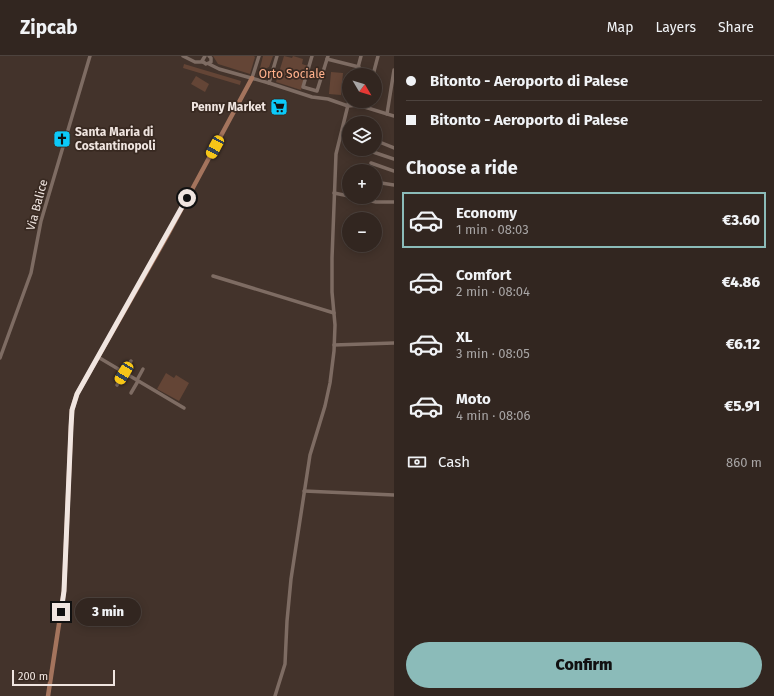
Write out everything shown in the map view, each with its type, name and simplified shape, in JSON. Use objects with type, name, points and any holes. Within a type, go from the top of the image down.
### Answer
[{"type":"main road","points":[[48,696],[64,591],[72,410],[77,394],[167,236],[252,78]]},
{"type":"street","name":"Via Balice","points":[[0,358],[31,273],[41,221],[90,56]]},
{"type":"street","points":[[183,56],[195,62],[203,58],[206,64],[209,58],[218,69],[312,97],[328,99],[342,104]]},
{"type":"street","points":[[252,78],[260,56]]},
{"type":"street","points":[[269,83],[277,56]]},
{"type":"street","points":[[312,56],[303,87],[317,91],[327,57],[358,67],[361,56]]},
{"type":"street","points":[[375,68],[378,56]]},
{"type":"street","points":[[387,114],[394,70]]},
{"type":"street","points":[[275,696],[285,664],[291,580],[310,455],[325,406],[330,383],[335,325],[332,292],[334,193],[337,146],[347,108]]},
{"type":"street","points":[[368,108],[394,116]]},
{"type":"street","points":[[382,144],[394,148]]},
{"type":"street","points":[[382,155],[394,159]]},
{"type":"street","points":[[371,163],[394,171]]},
{"type":"street","points":[[382,183],[394,185]]},
{"type":"street","points":[[334,193],[342,195]]},
{"type":"street","points":[[382,202],[394,202]]},
{"type":"street","points":[[213,276],[334,312]]},
{"type":"street","points":[[334,345],[394,343]]},
{"type":"street","points":[[98,357],[184,408]]},
{"type":"street","points":[[117,385],[131,361]]},
{"type":"street","points":[[131,393],[144,369]]},
{"type":"street","points":[[304,491],[394,495]]},
{"type":"green space","points":[[213,56],[255,57],[250,74],[218,64]]},
{"type":"green space","points":[[263,56],[273,56],[269,67],[259,72]]},
{"type":"green space","name":"Orto Sociale","points":[[284,56],[292,58],[293,56],[303,59],[302,64],[308,66],[301,90],[276,82]]},
{"type":"green space","points":[[184,64],[241,81],[240,85],[183,68]]},
{"type":"green space","points":[[331,72],[342,73],[341,95],[329,94]]},
{"type":"green space","points":[[196,76],[209,84],[205,92],[191,84]]},
{"type":"green space","points":[[166,373],[174,378],[176,375],[189,383],[179,401],[157,389]]},
{"type":"place","name":"Penny Market","points":[[279,107]]},
{"type":"place","name":"Santa Maria di Costantinopoli","points":[[62,139]]},
{"type":"route","points":[[61,612],[64,591],[71,427],[74,402],[77,394],[187,198]]}]
